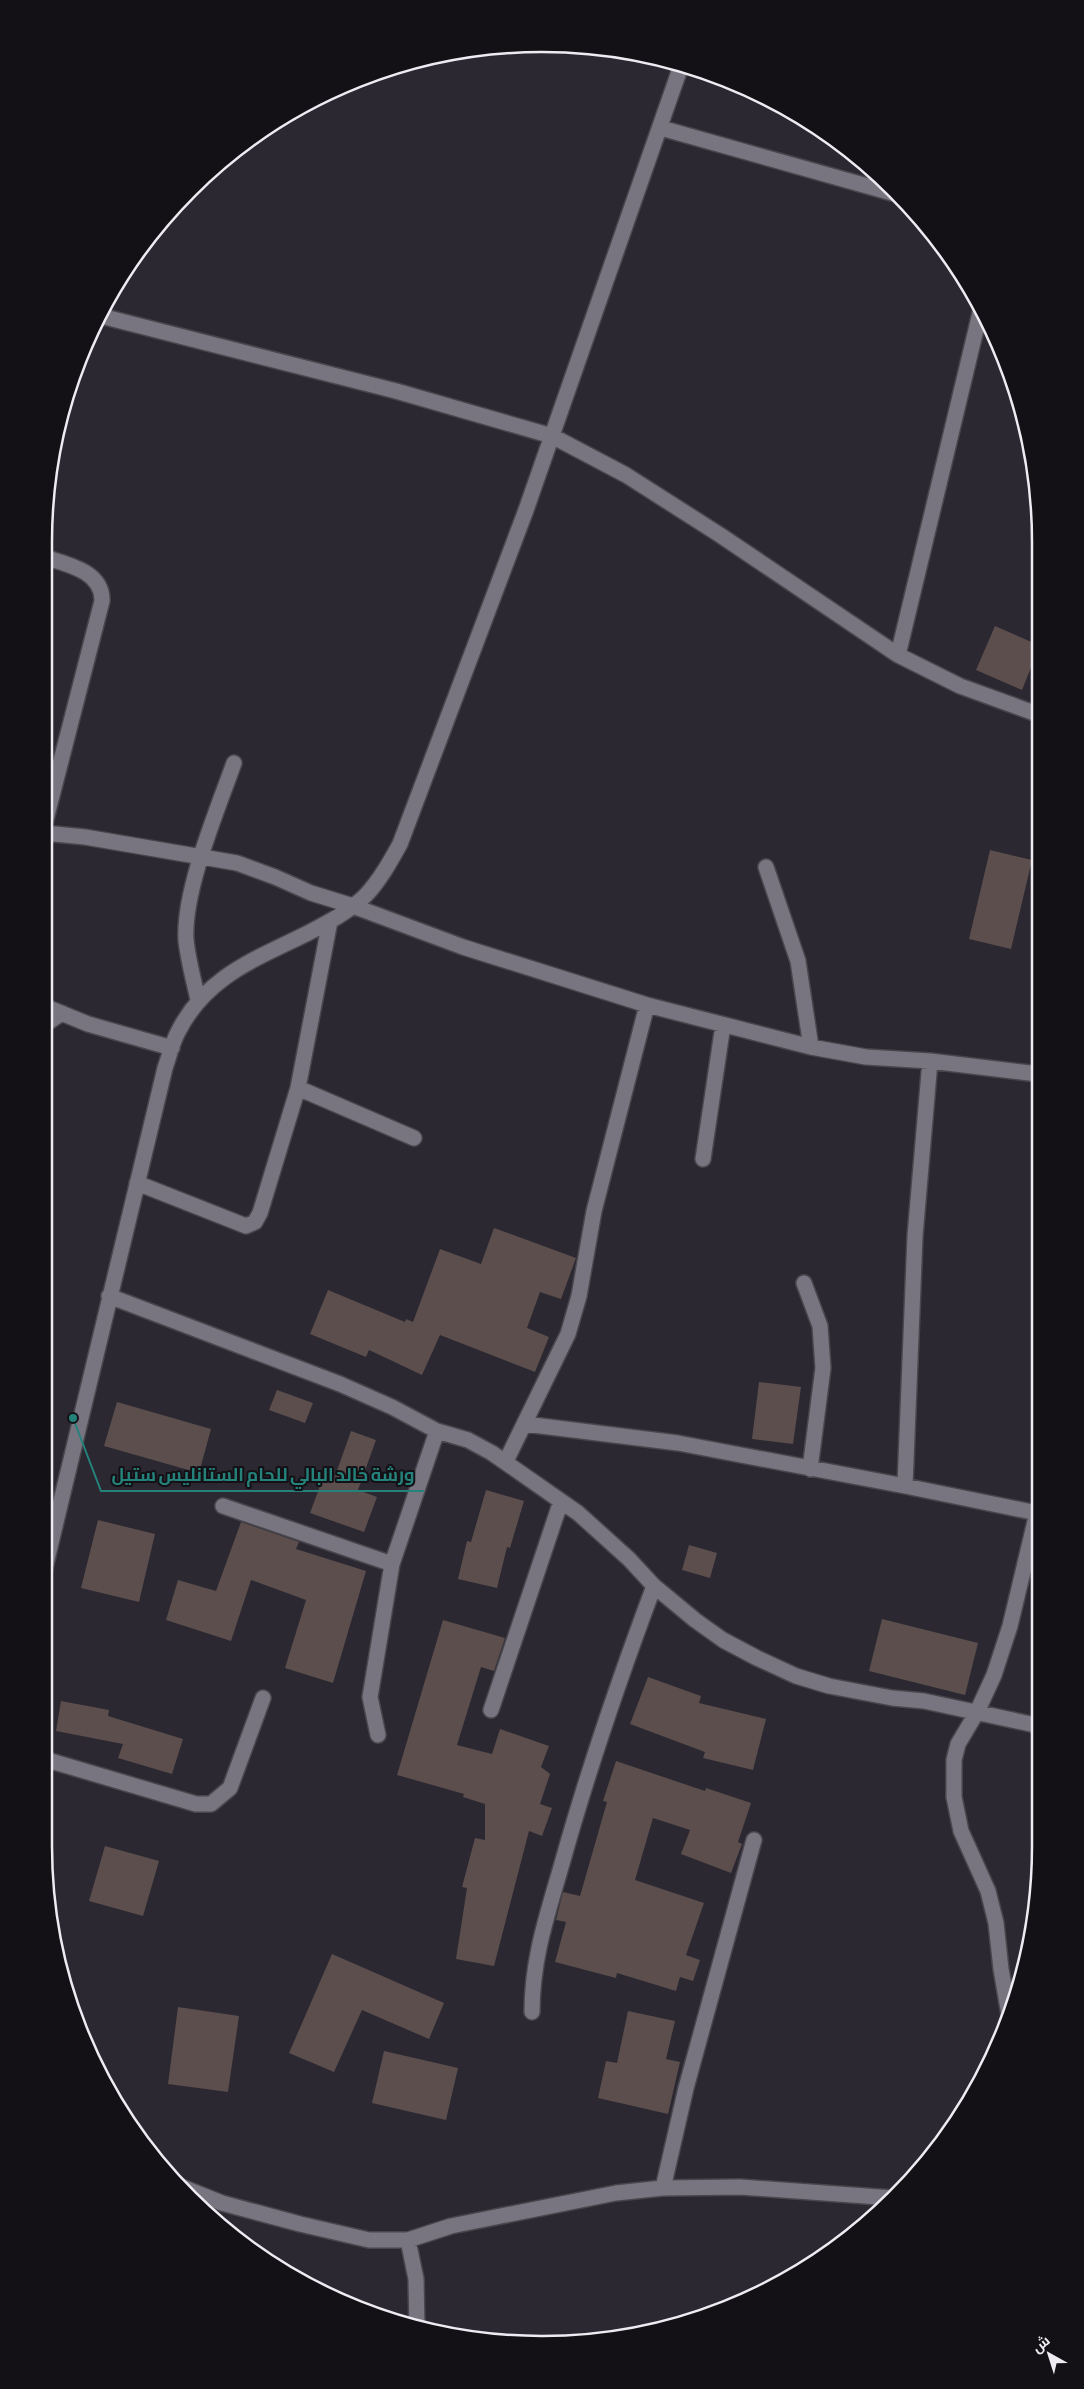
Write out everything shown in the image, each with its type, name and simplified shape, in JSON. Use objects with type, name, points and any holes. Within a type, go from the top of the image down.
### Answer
[{"type":"street","points":[[52,1538],[165,1068],[177,1033],[198,1000],[218,982],[248,961],[330,921],[353,906],[376,884],[400,844],[552,436],[680,72]]},
{"type":"street","points":[[661,128],[882,190]]},
{"type":"street","points":[[107,318],[396,391],[552,436],[626,475],[898,655],[960,686],[1032,713]]},
{"type":"street","points":[[898,655],[978,320]]},
{"type":"street","points":[[52,560],[80,569],[93,578],[102,590],[102,601],[52,796]]},
{"type":"street","points":[[198,1000],[186,941],[186,920],[201,858],[234,763]]},
{"type":"street","points":[[52,834],[237,863],[311,894],[353,906],[463,947],[647,1005],[811,1047],[866,1057],[930,1061],[1032,1073]]},
{"type":"street","points":[[766,868],[798,962],[811,1047]]},
{"type":"street","points":[[137,1183],[246,1226],[256,1222],[298,1088],[330,921]]},
{"type":"street","points":[[506,1461],[526,1424],[568,1334],[579,1296],[594,1211],[647,1005]]},
{"type":"street","points":[[52,1009],[88,1024],[172,1048]]},
{"type":"street","points":[[52,1020],[62,1013]]},
{"type":"street","points":[[703,1159],[723,1025]]},
{"type":"street","points":[[905,1486],[915,1236],[930,1061]]},
{"type":"street","points":[[298,1088],[414,1138]]},
{"type":"street","points":[[804,1283],[820,1326],[823,1368],[810,1469]]},
{"type":"street","points":[[109,1296],[340,1384],[392,1406],[438,1431],[468,1440],[506,1461],[561,1501],[629,1559],[654,1586],[723,1640],[796,1676],[830,1686],[977,1712],[1032,1724]]},
{"type":"street","points":[[526,1424],[678,1443],[1032,1512]]},
{"type":"street","points":[[378,1735],[370,1696],[392,1564],[438,1431]]},
{"type":"street","points":[[491,1710],[561,1501]]},
{"type":"street","points":[[223,1506],[392,1564]]},
{"type":"street","points":[[1007,2001],[994,1915],[988,1891],[961,1831],[954,1797],[954,1760],[958,1744],[977,1712],[994,1675],[1010,1626],[1032,1537]]},
{"type":"street","points":[[532,2012],[532,1980],[538,1950],[574,1820],[616,1687],[654,1586]]},
{"type":"street","points":[[52,1761],[196,1804],[211,1804],[230,1788],[263,1698]]},
{"type":"street","points":[[663,2188],[686,2088],[754,1840]]},
{"type":"street","points":[[195,2192],[222,2203],[369,2240],[408,2240],[451,2226],[616,2192],[663,2188],[740,2187],[883,2197]]},
{"type":"street","points":[[408,2240],[416,2279],[417,2320]]},
{"type":"building","points":[[995,626],[1032,642],[1032,665],[1022,690],[976,670]]},
{"type":"building","points":[[990,850],[1032,860],[1011,949],[969,939]]},
{"type":"building","points":[[494,1228],[576,1258],[561,1299],[540,1292],[527,1328],[549,1337],[535,1372],[440,1335],[422,1375],[369,1350],[366,1357],[310,1334],[328,1290],[405,1322],[406,1319],[413,1322],[440,1249],[481,1264]]},
{"type":"building","points":[[759,1382],[801,1387],[793,1444],[752,1439]]},
{"type":"building","points":[[277,1390],[313,1403],[305,1423],[269,1410]]},
{"type":"building","points":[[117,1402],[211,1429],[199,1473],[104,1446]]},
{"type":"building","points":[[351,1431],[376,1440],[358,1490],[377,1497],[364,1532],[310,1513],[323,1478],[333,1482]]},
{"type":"building","points":[[486,1490],[524,1501],[510,1548],[507,1547],[497,1588],[458,1579],[467,1541],[471,1542]]},
{"type":"building","points":[[98,1520],[155,1534],[139,1602],[81,1588]]},
{"type":"building","points":[[241,1522],[299,1542],[296,1549],[366,1571],[333,1683],[285,1668],[306,1600],[251,1580],[231,1641],[166,1620],[178,1580],[216,1591]]},
{"type":"building","points":[[689,1545],[717,1553],[710,1578],[682,1570]]},
{"type":"building","points":[[882,1619],[978,1643],[965,1695],[869,1671]]},
{"type":"building","points":[[443,1620],[505,1638],[494,1671],[481,1667],[457,1745],[492,1754],[500,1729],[549,1746],[541,1767],[550,1774],[540,1804],[552,1808],[542,1836],[529,1831],[494,1966],[456,1959],[467,1888],[462,1887],[475,1838],[485,1840],[485,1804],[463,1797],[464,1794],[397,1775]]},
{"type":"building","points":[[648,1677],[701,1696],[699,1703],[766,1719],[753,1770],[703,1758],[705,1752],[630,1724]]},
{"type":"building","points":[[61,1701],[109,1710],[108,1716],[183,1739],[172,1774],[118,1758],[123,1744],[56,1731]]},
{"type":"building","points":[[616,1761],[705,1791],[706,1788],[751,1803],[738,1842],[742,1844],[731,1873],[681,1854],[690,1830],[653,1818],[635,1880],[704,1903],[686,1955],[700,1960],[693,1981],[680,1977],[676,1991],[617,1973],[616,1978],[555,1962],[566,1922],[556,1920],[563,1892],[580,1896],[607,1802],[603,1801]]},
{"type":"building","points":[[105,1846],[159,1861],[143,1916],[89,1901]]},
{"type":"building","points":[[332,1954],[444,2003],[429,2039],[362,2010],[334,2072],[289,2053]]},
{"type":"building","points":[[178,2007],[239,2016],[228,2092],[168,2084]]},
{"type":"building","points":[[628,2011],[675,2021],[666,2059],[680,2062],[668,2114],[598,2098],[606,2061],[617,2063]]},
{"type":"building","points":[[384,2051],[458,2068],[446,2120],[372,2103]]},
{"type":"place","name":"ورشة خالد البالي للحام الستانليس ستيل","points":[[73,1418]]}]
